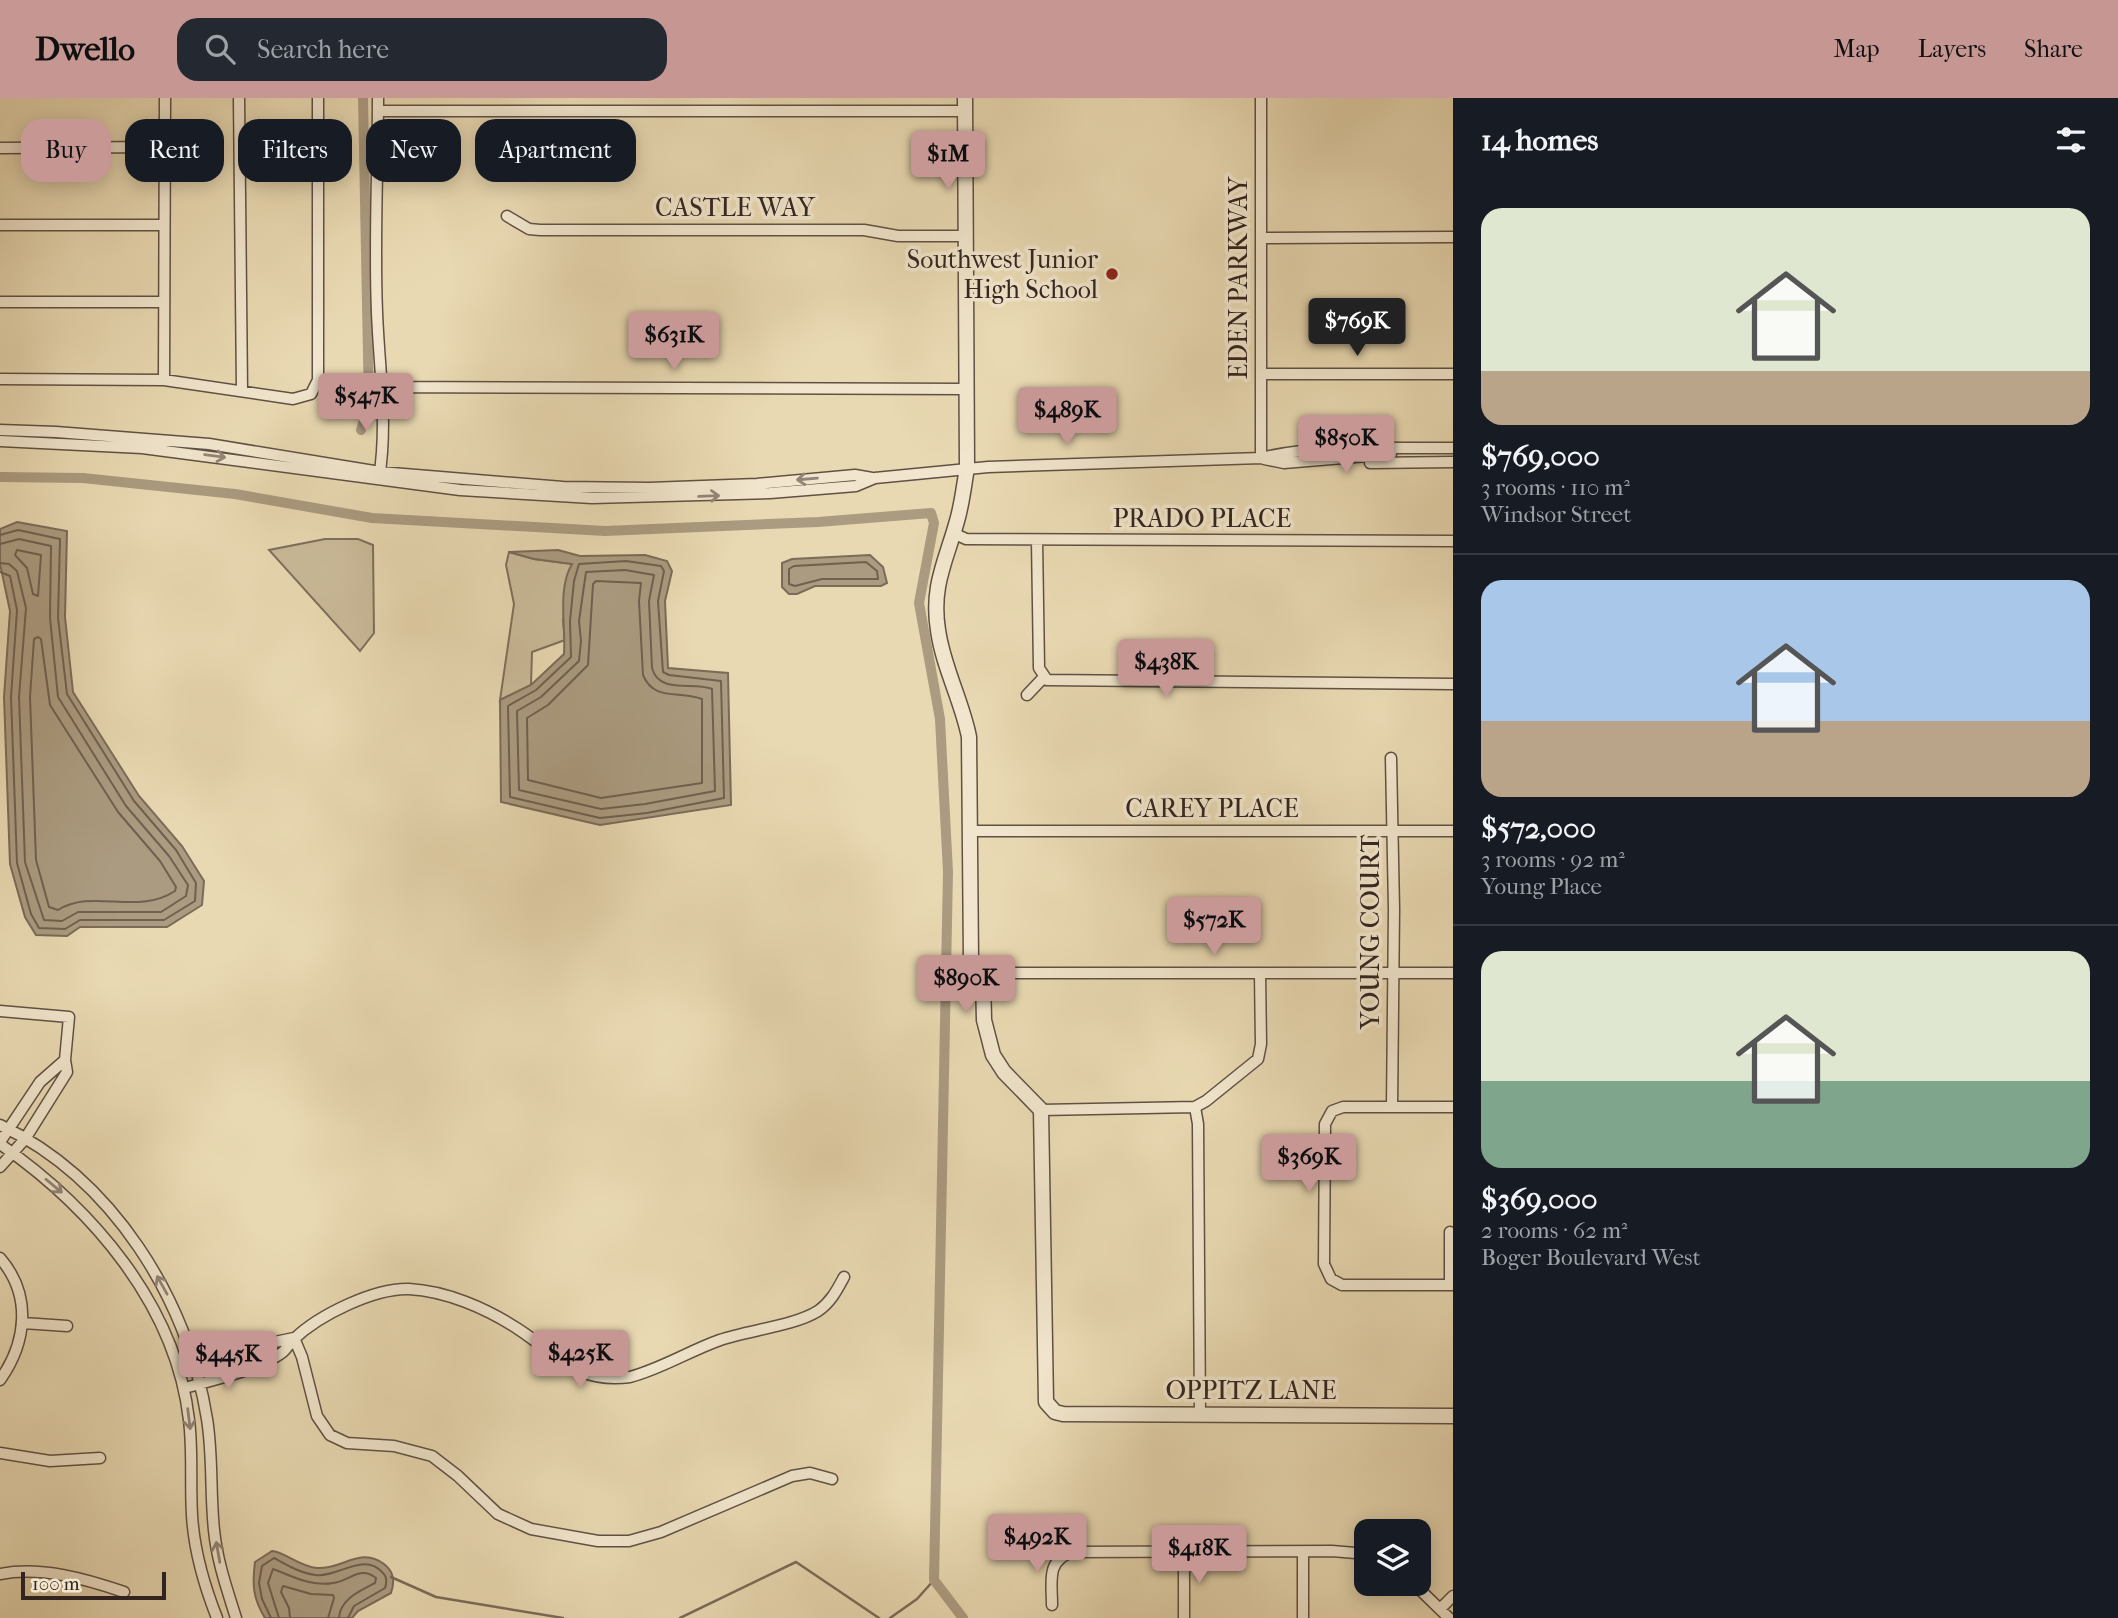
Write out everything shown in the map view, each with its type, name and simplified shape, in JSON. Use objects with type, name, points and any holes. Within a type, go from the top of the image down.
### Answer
[{"type":"street","points":[[165,98],[165,119]]},
{"type":"street","points":[[239,98],[242,391]]},
{"type":"street","points":[[0,379],[164,380],[301,398],[311,394],[318,380],[318,98]]},
{"type":"street","points":[[378,98],[376,309],[382,387],[383,462],[379,476]]},
{"type":"street","name":"EDEN PARKWAY","points":[[1261,98],[1261,458]]},
{"type":"street","points":[[378,111],[965,104],[967,468],[953,533],[939,572],[936,616],[941,648],[969,737],[971,960],[983,977],[984,1020],[988,1043],[997,1063],[1041,1110],[1195,1107],[1258,1059],[1261,1044],[1260,973]]},
{"type":"street","points":[[0,148],[125,147]]},
{"type":"street","points":[[164,182],[164,380]]},
{"type":"street","name":"CASTLE WAY","points":[[507,216],[529,229],[540,230],[864,230],[898,236],[966,236]]},
{"type":"street","points":[[0,225],[164,225]]},
{"type":"street","points":[[1261,238],[1453,237]]},
{"type":"street","points":[[0,302],[164,302]]},
{"type":"street","points":[[1261,374],[1453,374]]},
{"type":"street","points":[[382,387],[966,389]]},
{"type":"street","points":[[0,430],[209,444],[379,476]]},
{"type":"street","points":[[0,440],[142,448],[379,476],[562,487],[649,488],[757,484],[855,475],[875,478],[967,468],[1111,461],[1261,458],[1285,452],[1453,448]]},
{"type":"street","points":[[1322,461],[1431,448]]},
{"type":"street","points":[[1261,458],[1284,463],[1453,462]]},
{"type":"street","name":"PRADO PLACE","points":[[953,533],[965,539],[1453,541]]},
{"type":"street","points":[[1037,540],[1039,667],[1044,677],[1053,682],[1453,684]]},
{"type":"street","points":[[1027,695],[1044,677]]},
{"type":"street","name":"YOUNG COURT","points":[[1391,758],[1394,831],[1392,1107]]},
{"type":"street","name":"CAREY PLACE","points":[[970,831],[1453,831]]},
{"type":"street","points":[[983,977],[1006,973],[1453,973]]},
{"type":"street","points":[[0,1011],[69,1017],[65,1060],[68,1072],[25,1139],[0,1167]]},
{"type":"street","points":[[65,1060],[40,1082],[5,1127],[0,1143],[55,1186],[100,1231],[153,1308],[168,1338],[185,1388],[193,1468],[192,1514],[195,1546],[204,1583],[217,1618]]},
{"type":"street","points":[[32,1095],[47,1105]]},
{"type":"street","points":[[1195,1107],[1198,1124],[1200,1415]]},
{"type":"street","points":[[1450,1232],[1452,1285],[1342,1285],[1331,1279],[1324,1264],[1324,1138],[1326,1119],[1332,1111],[1343,1107],[1453,1107]]},
{"type":"street","name":"OPPITZ LANE","points":[[1041,1110],[1045,1396],[1051,1409],[1063,1415],[1453,1416]]},
{"type":"street","points":[[5,1127],[81,1181],[122,1225],[172,1304],[200,1383],[212,1464],[214,1530],[222,1576],[236,1618]]},
{"type":"street","points":[[0,1258],[18,1290],[23,1323],[18,1349],[0,1380]]},
{"type":"street","points":[[180,1371],[294,1338],[362,1297],[395,1290],[416,1290],[474,1306],[518,1329],[573,1369],[586,1375],[615,1379],[641,1374],[717,1341],[815,1312],[836,1294],[844,1277]]},
{"type":"street","points":[[23,1323],[67,1326]]},
{"type":"street","points":[[185,1388],[282,1354],[294,1338]]},
{"type":"street","points":[[294,1338],[302,1357],[317,1416],[330,1435],[347,1443],[401,1447],[432,1456],[458,1476],[498,1514],[531,1530],[598,1541],[629,1541],[661,1532],[792,1476],[810,1473],[832,1479]]},
{"type":"street","points":[[246,1351],[254,1366]]},
{"type":"street","points":[[0,1453],[50,1461],[100,1458]]},
{"type":"street","points":[[1052,1605],[1054,1564],[1060,1557],[1081,1552],[1354,1552]]},
{"type":"street","points":[[1184,1552],[1184,1618]]},
{"type":"street","points":[[1303,1552],[1303,1618]]},
{"type":"street","points":[[0,1574],[20,1572],[63,1575],[96,1582],[124,1592]]},
{"type":"street","points":[[1426,1596],[1450,1618]]},
{"type":"street","points":[[1440,1609],[1453,1596]]},
{"type":"shaded area","points":[[325,539],[358,539],[373,545],[374,633],[360,651],[269,550]]},
{"type":"shaded area","points":[[509,552],[534,559],[572,564],[563,621],[565,640],[532,652],[531,685],[500,700],[514,604],[506,565]]},
{"type":"water","points":[[17,522],[67,531],[65,617],[73,692],[139,796],[182,846],[204,881],[202,905],[167,927],[80,927],[67,936],[36,935],[25,917],[10,864],[4,697],[10,611],[0,564],[0,529]]},
{"type":"water","points":[[558,550],[580,556],[645,555],[667,561],[672,571],[665,601],[668,668],[728,673],[731,805],[600,825],[501,802],[500,700],[531,685],[564,654],[563,596],[567,574],[572,564],[534,559],[509,552]]},
{"type":"water","points":[[870,555],[883,567],[887,583],[881,586],[815,586],[797,594],[789,594],[782,587],[782,563],[792,559]]},
{"type":"water","points":[[272,1551],[317,1568],[335,1566],[359,1558],[375,1559],[384,1564],[392,1574],[391,1593],[358,1611],[352,1618],[265,1618],[256,1598],[254,1570],[255,1562]]},
{"type":"waterway","points":[[361,430],[369,406],[363,98]]},
{"type":"waterway","points":[[0,477],[83,478],[235,494],[372,518],[605,531],[818,522],[931,513],[934,523],[919,603],[940,719],[948,872],[934,1580],[963,1618]]},
{"type":"waterway","points":[[680,1618],[796,1562],[879,1618]]},
{"type":"waterway","points":[[391,1577],[436,1597],[563,1618]]},
{"type":"waterway","points":[[890,1618],[917,1599],[934,1580]]},
{"type":"place","name":"Southwest Junior High School","points":[[1112,274]]}]
